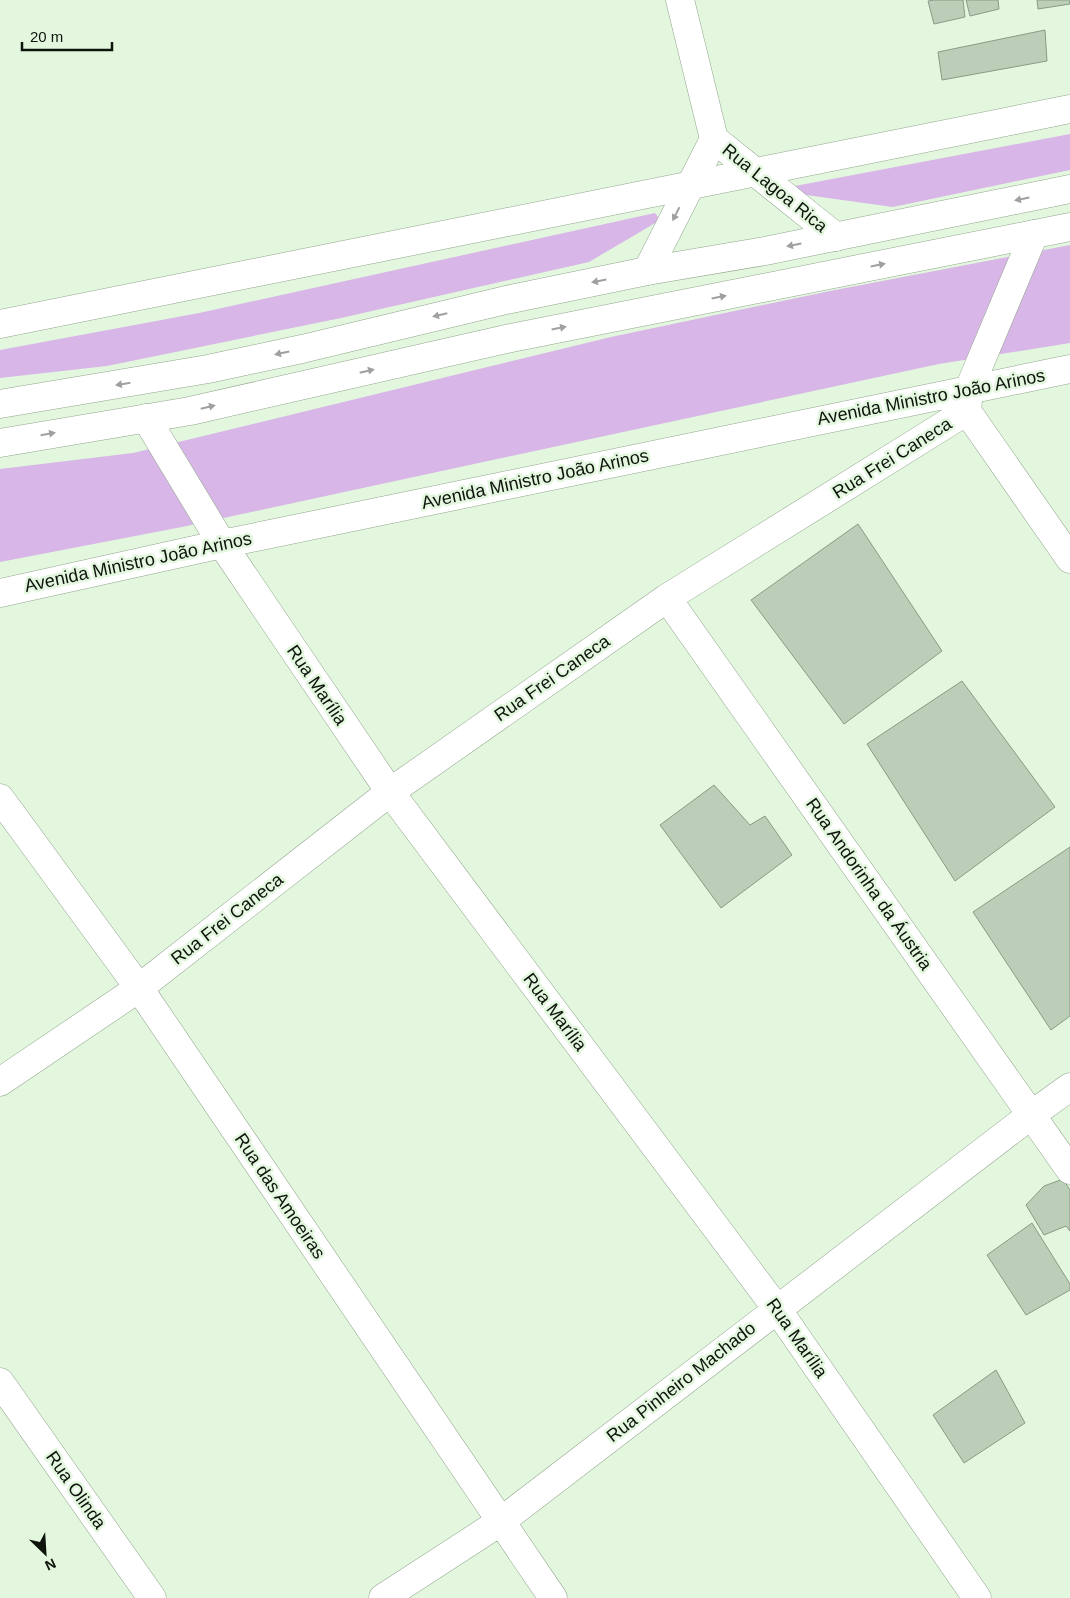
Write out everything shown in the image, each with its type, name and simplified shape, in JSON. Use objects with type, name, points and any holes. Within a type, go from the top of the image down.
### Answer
[{"type":"main road","name":"Rua Lagoa Rica","points":[[680,0],[714,139],[836,237]]},
{"type":"main road","points":[[0,324],[1070,109]]},
{"type":"main road","name":"Rua Lagoa Rica","points":[[647,271],[714,139]]},
{"type":"main road","points":[[0,404],[208,369],[302,349],[506,300],[647,271],[836,237],[1070,189]]},
{"type":"main road","points":[[0,443],[190,411],[511,338],[1070,227]]},
{"type":"main road","points":[[1034,234],[968,400],[1070,559]]},
{"type":"main road","name":"Avenida Ministro João Arinos","points":[[0,593],[222,544],[968,400],[1070,369]]},
{"type":"main road","name":"Rua Frei Caneca","points":[[0,1082],[139,988],[390,792],[667,598],[968,400]]},
{"type":"main road","name":"Rua Marília","points":[[146,418],[222,544],[390,792],[777,1309],[977,1598]]},
{"type":"main road","name":"Rua Andorinha da Áustria","points":[[667,598],[1070,1170]]},
{"type":"main road","name":"Rua das Amoeiras","points":[[0,798],[139,988],[553,1598]]},
{"type":"main road","name":"Rua Pinheiro Machado","points":[[383,1598],[500,1522],[1031,1115],[1070,1088]]},
{"type":"main road","name":"Rua Olinda","points":[[0,1382],[152,1598]]},
{"type":"shaded area","points":[[1070,134],[1070,170],[893,207],[799,194],[795,186]]},
{"type":"shaded area","points":[[655,213],[658,217],[657,222],[589,262],[341,318],[107,366],[0,378],[0,350],[199,313]]},
{"type":"shaded area","points":[[1070,245],[1070,343],[939,364],[182,527],[0,562],[0,469],[133,453],[611,337],[830,291]]},
{"type":"building","points":[[963,0],[965,17],[934,24],[928,1]]},
{"type":"building","points":[[966,0],[998,0],[999,9],[970,16]]},
{"type":"building","points":[[1037,0],[1069,0],[1070,4],[1038,9]]},
{"type":"building","points":[[1045,30],[1047,61],[942,80],[938,52]]},
{"type":"building","points":[[858,524],[942,651],[844,724],[751,600]]},
{"type":"building","points":[[962,681],[1055,807],[955,881],[867,744]]},
{"type":"building","points":[[714,785],[750,825],[765,816],[792,855],[721,908],[660,825]]},
{"type":"building","points":[[1070,847],[1070,1016],[1051,1030],[973,912]]},
{"type":"building","points":[[1063,1179],[1070,1190],[1070,1231],[1066,1226],[1044,1235],[1026,1205],[1044,1186]]},
{"type":"building","points":[[1032,1223],[1070,1284],[1070,1290],[1026,1315],[987,1255]]},
{"type":"building","points":[[996,1370],[1025,1423],[964,1463],[933,1415]]}]
